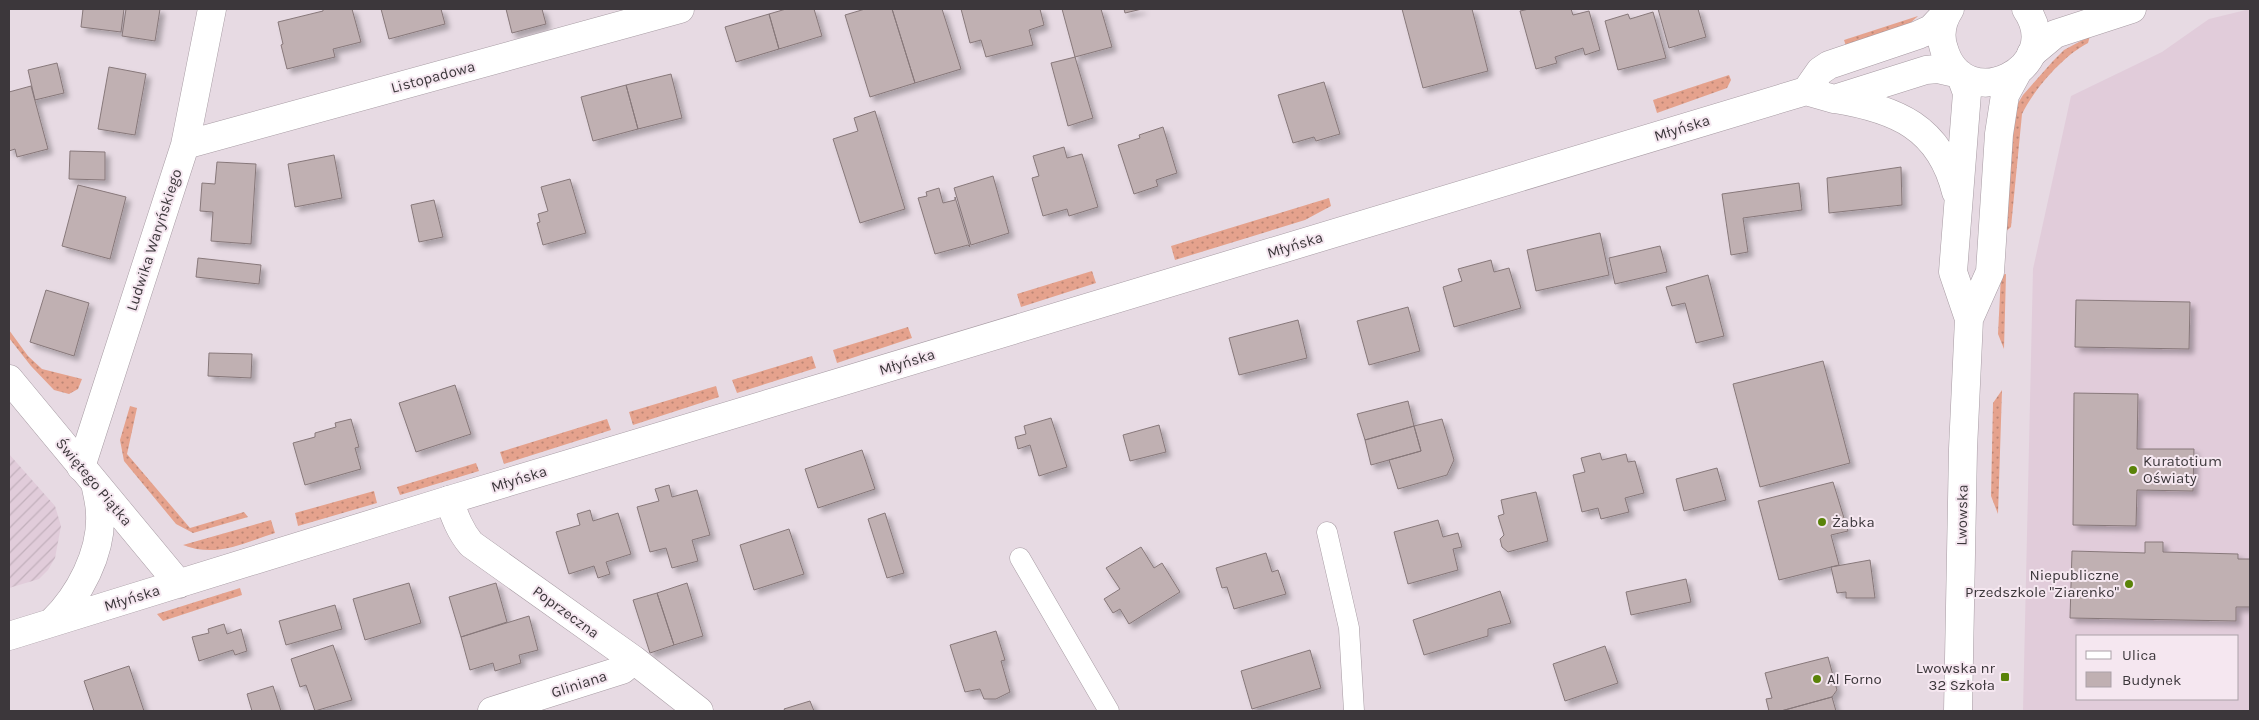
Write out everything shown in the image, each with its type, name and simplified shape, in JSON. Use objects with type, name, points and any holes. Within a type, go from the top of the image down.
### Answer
[{"type":"street","name":"Ludwika Waryńskiego","points":[[88,475],[185,144],[212,9]]},
{"type":"street","name":"Listopadowa","points":[[185,144],[680,9]]},
{"type":"street","points":[[2024,64],[2035,34],[2033,24],[2026,9]]},
{"type":"street","points":[[1834,98],[1926,70],[1938,69],[1960,74],[1970,80],[1994,83],[2024,64],[2055,34],[2132,9]]},
{"type":"street","points":[[1949,10],[1941,33],[1942,45],[1946,56],[1960,74]]},
{"type":"street","points":[[1949,10],[1930,29],[1918,35],[1829,65],[1820,71],[1806,91],[1892,113],[1908,121],[1922,132],[1945,160],[1954,186],[1958,212]]},
{"type":"street","name":"Lwowska","points":[[1958,711],[1963,449],[1969,320],[1990,272],[1999,134],[2004,95],[2024,64]]},
{"type":"street","name":"Lwowska","points":[[1960,74],[1967,93],[1953,272],[1969,320]]},
{"type":"street","name":"Młyńska","points":[[9,636],[449,500],[1806,91]]},
{"type":"street","name":"Świętego Piątka","points":[[9,379],[179,584]]},
{"type":"street","points":[[52,623],[80,589],[92,560],[101,516],[88,475]]},
{"type":"street","name":"Poprzeczna","points":[[449,500],[456,521],[471,544],[634,660],[699,711]]},
{"type":"street","name":"Gliniana","points":[[492,711],[622,670],[634,660]]},
{"type":"lane","points":[[1327,532],[1349,628],[1354,711]]},
{"type":"lane","points":[[1020,558],[1109,711]]},
{"type":"shaded area","points":[[2250,9],[2250,711],[2023,711],[2033,269],[2071,96],[2162,52],[2209,19]]},
{"type":"shaded area","points":[[1918,16],[1908,25],[1846,46],[1844,40]]},
{"type":"shaded area","points":[[2090,36],[2088,43],[2069,56],[2050,74],[2027,104],[2022,114],[2011,227],[2004,233],[2012,124],[2015,108],[2023,95],[2064,50]]},
{"type":"shaded area","points":[[1729,75],[1731,80],[1727,88],[1657,113],[1653,100]]},
{"type":"shaded area","points":[[1329,198],[1331,206],[1305,220],[1175,260],[1171,246]]},
{"type":"shaded area","points":[[1092,271],[1096,283],[1021,307],[1017,294]]},
{"type":"shaded area","points":[[2006,274],[2004,349],[1998,334],[2001,275]]},
{"type":"shaded area","points":[[908,327],[912,338],[837,363],[833,350]]},
{"type":"shaded area","points":[[9,330],[28,356],[42,369],[82,379],[78,389],[69,394],[54,390],[31,366],[9,338]]},
{"type":"shaded area","points":[[812,356],[816,368],[737,393],[732,380]]},
{"type":"shaded area","points":[[716,386],[719,397],[633,425],[629,412]]},
{"type":"shaded area","points":[[2002,390],[1998,514],[1991,496],[1993,403]]},
{"type":"shaded area","points":[[130,406],[137,408],[127,454],[190,528],[244,512],[248,517],[193,533],[176,524],[124,461],[120,440]]},
{"type":"shaded area","points":[[607,419],[611,430],[504,464],[500,452]]},
{"type":"shaded area","points":[[9,454],[55,506],[61,526],[55,558],[48,570],[39,579],[9,588]]},
{"type":"shaded area","points":[[476,463],[479,471],[400,495],[397,487]]},
{"type":"shaded area","points":[[374,491],[377,503],[298,526],[295,513]]},
{"type":"shaded area","points":[[271,520],[275,533],[241,545],[218,550],[207,550],[183,545]]},
{"type":"shaded area","points":[[240,588],[242,595],[163,621],[157,614]]},
{"type":"building","points":[[83,9],[124,9],[121,32],[81,27]]},
{"type":"building","points":[[126,9],[160,9],[155,41],[122,36]]},
{"type":"building","points":[[323,9],[352,9],[361,42],[333,49],[335,57],[287,69],[278,22],[323,11]]},
{"type":"building","points":[[381,9],[441,9],[445,24],[389,39]]},
{"type":"building","points":[[506,9],[542,9],[546,24],[512,33]]},
{"type":"building","points":[[786,9],[814,9],[822,36],[779,49],[769,14]]},
{"type":"building","points":[[865,9],[892,9],[915,83],[870,97],[845,15]]},
{"type":"building","points":[[892,9],[942,9],[961,69],[915,83]]},
{"type":"building","points":[[961,9],[1040,9],[1044,25],[1029,30],[1033,45],[986,57],[981,40],[970,43]]},
{"type":"building","points":[[1062,9],[1101,9],[1112,47],[1075,57]]},
{"type":"building","points":[[1124,9],[1142,9],[1125,13]]},
{"type":"building","points":[[1402,9],[1472,9],[1488,71],[1423,88]]},
{"type":"building","points":[[1529,9],[1571,9],[1573,15],[1589,11],[1600,50],[1585,55],[1583,48],[1555,57],[1557,63],[1536,69],[1520,11]]},
{"type":"building","points":[[1658,9],[1698,9],[1706,37],[1669,48]]},
{"type":"building","points":[[1653,12],[1666,58],[1618,70],[1605,21],[1628,14],[1630,19]]},
{"type":"building","points":[[769,14],[779,49],[736,62],[725,27]]},
{"type":"building","points":[[1075,57],[1093,118],[1068,126],[1051,63]]},
{"type":"building","points":[[57,63],[64,93],[35,100],[28,70]]},
{"type":"building","points":[[109,67],[146,74],[135,135],[98,129]]},
{"type":"building","points":[[671,74],[682,118],[638,129],[626,85]]},
{"type":"building","points":[[1324,82],[1340,134],[1316,141],[1314,137],[1293,143],[1278,95]]},
{"type":"building","points":[[626,85],[638,129],[593,141],[581,97]]},
{"type":"building","points":[[31,86],[48,149],[17,157],[15,149],[9,151],[9,92]]},
{"type":"building","points":[[875,111],[905,209],[860,223],[833,139],[858,131],[854,118]]},
{"type":"building","points":[[1163,127],[1177,173],[1156,180],[1158,186],[1134,194],[1118,145],[1140,138],[1139,135]]},
{"type":"building","points":[[1064,147],[1067,158],[1082,154],[1098,207],[1069,216],[1067,209],[1043,216],[1032,178],[1039,176],[1033,156]]},
{"type":"building","points":[[70,151],[105,152],[105,180],[69,179]]},
{"type":"building","points":[[334,155],[342,198],[295,207],[288,164]]},
{"type":"building","points":[[217,162],[256,164],[251,244],[211,241],[213,212],[200,211],[202,183],[215,184]]},
{"type":"building","points":[[1901,167],[1902,205],[1829,213],[1827,178]]},
{"type":"building","points":[[993,176],[1009,233],[971,245],[954,188]]},
{"type":"building","points":[[570,179],[586,233],[543,245],[537,223],[540,222],[538,214],[548,211],[541,187]]},
{"type":"building","points":[[1799,183],[1802,210],[1743,218],[1748,252],[1731,255],[1722,194]]},
{"type":"building","points":[[78,185],[126,197],[110,259],[62,246]]},
{"type":"building","points":[[939,188],[943,203],[955,200],[955,197],[970,247],[968,245],[935,254],[918,198],[927,196],[926,192]]},
{"type":"building","points":[[434,200],[443,237],[419,242],[411,205]]},
{"type":"building","points":[[1600,233],[1609,275],[1536,291],[1527,250]]},
{"type":"building","points":[[1660,246],[1667,272],[1615,284],[1609,258]]},
{"type":"building","points":[[198,258],[261,265],[259,284],[196,277]]},
{"type":"building","points":[[1491,260],[1494,272],[1509,268],[1521,308],[1454,327],[1443,287],[1462,281],[1458,269]]},
{"type":"building","points":[[1708,275],[1724,336],[1696,343],[1685,303],[1672,306],[1666,287]]},
{"type":"building","points":[[46,290],[89,303],[74,356],[30,342]]},
{"type":"building","points":[[2076,300],[2190,302],[2189,349],[2075,347]]},
{"type":"building","points":[[1408,307],[1420,351],[1369,365],[1357,321]]},
{"type":"building","points":[[1298,320],[1307,358],[1239,375],[1229,338]]},
{"type":"building","points":[[209,353],[252,354],[251,378],[208,376]]},
{"type":"building","points":[[1823,361],[1850,463],[1760,487],[1733,384]]},
{"type":"building","points":[[455,385],[471,434],[416,452],[399,403]]},
{"type":"building","name":"Kuratotium Oświaty","points":[[2074,393],[2138,394],[2137,449],[2194,449],[2193,491],[2137,490],[2136,526],[2073,525]]},
{"type":"building","points":[[1408,401],[1414,426],[1365,440],[1357,414]]},
{"type":"building","points":[[1051,418],[1067,467],[1039,476],[1030,445],[1018,449],[1015,437],[1026,434],[1024,426]]},
{"type":"building","points":[[351,419],[359,447],[355,448],[361,469],[305,485],[293,443],[315,437],[315,433],[336,427],[335,423]]},
{"type":"building","points":[[1442,419],[1454,460],[1447,475],[1398,489],[1389,460],[1421,451],[1414,426]]},
{"type":"building","points":[[1159,425],[1166,452],[1130,461],[1123,435]]},
{"type":"building","points":[[1414,426],[1421,451],[1371,465],[1365,440]]},
{"type":"building","points":[[862,450],[875,489],[818,508],[805,469]]},
{"type":"building","points":[[1600,453],[1602,460],[1626,454],[1628,462],[1635,461],[1644,493],[1625,498],[1629,512],[1601,519],[1598,508],[1582,512],[1573,475],[1585,472],[1581,458]]},
{"type":"building","points":[[1717,468],[1726,500],[1684,511],[1676,479]]},
{"type":"building","points":[[1833,482],[1848,531],[1831,535],[1839,565],[1779,580],[1758,501]]},
{"type":"building","points":[[669,485],[672,497],[697,490],[710,535],[692,540],[698,561],[672,568],[666,548],[650,552],[637,507],[659,501],[655,489]]},
{"type":"building","points":[[1536,492],[1548,541],[1508,552],[1502,547],[1500,539],[1504,535],[1498,516],[1504,514],[1501,500]]},
{"type":"building","points":[[590,510],[593,521],[618,513],[631,554],[606,562],[610,574],[598,578],[594,566],[569,574],[556,532],[580,525],[577,514]]},
{"type":"building","points":[[885,513],[904,573],[887,578],[868,519]]},
{"type":"building","points":[[1438,520],[1443,537],[1458,533],[1462,547],[1453,549],[1458,570],[1408,584],[1394,532]]},
{"type":"building","points":[[789,529],[804,574],[754,590],[740,545]]},
{"type":"building","points":[[2145,542],[2163,542],[2163,552],[2238,554],[2238,559],[2250,559],[2250,607],[2236,607],[2236,621],[2070,618],[2072,551],[2145,553]]},
{"type":"building","points":[[1141,547],[1154,568],[1162,563],[1180,592],[1129,624],[1120,609],[1113,613],[1104,599],[1120,589],[1106,568]]},
{"type":"building","points":[[1266,553],[1272,572],[1278,570],[1286,594],[1234,609],[1227,587],[1222,588],[1216,568]]},
{"type":"building","points":[[1870,560],[1875,598],[1846,598],[1846,592],[1837,593],[1831,567]]},
{"type":"building","points":[[1686,579],[1691,602],[1631,615],[1626,592]]},
{"type":"building","points":[[409,583],[421,623],[365,640],[353,599]]},
{"type":"building","points":[[496,583],[507,622],[461,637],[449,597]]},
{"type":"building","points":[[687,583],[703,636],[674,645],[657,593]]},
{"type":"building","points":[[1500,591],[1511,623],[1488,629],[1488,636],[1424,655],[1413,620]]},
{"type":"building","points":[[657,593],[674,645],[650,653],[633,600]]},
{"type":"building","points":[[335,605],[342,629],[286,645],[279,621]]},
{"type":"building","points":[[529,616],[538,650],[519,655],[521,663],[495,671],[493,663],[470,670],[461,637]]},
{"type":"building","points":[[224,624],[227,634],[241,629],[247,651],[235,655],[233,650],[199,661],[192,637],[209,633],[208,629]]},
{"type":"building","points":[[996,631],[1005,660],[1001,661],[1010,692],[996,699],[984,699],[980,689],[965,692],[950,645]]},
{"type":"building","points":[[333,645],[352,700],[315,711],[306,685],[300,687],[291,659]]},
{"type":"building","points":[[1605,646],[1618,683],[1565,701],[1553,664]]},
{"type":"building","points":[[1310,650],[1321,688],[1252,709],[1241,671]]},
{"type":"building","points":[[1828,657],[1837,690],[1832,697],[1781,711],[1769,711],[1766,699],[1772,698],[1765,673]]},
{"type":"building","points":[[129,666],[144,711],[94,711],[84,681]]},
{"type":"building","points":[[273,686],[281,711],[252,711],[247,694]]},
{"type":"building","points":[[1832,697],[1836,711],[1781,711]]},
{"type":"building","points":[[810,701],[814,711],[785,711],[784,709]]},
{"type":"place","name":"Kuratotium Oświaty","points":[[2133,470]]},
{"type":"place","name":"Żabka","points":[[1822,522]]},
{"type":"place","name":"Niepubliczne Przedszkole \"Ziarenko\"","points":[[2129,584]]},
{"type":"place","name":"Lwowska nr 32 Szkoła","points":[[2005,677]]},
{"type":"place","name":"Al Forno","points":[[1817,679]]}]
